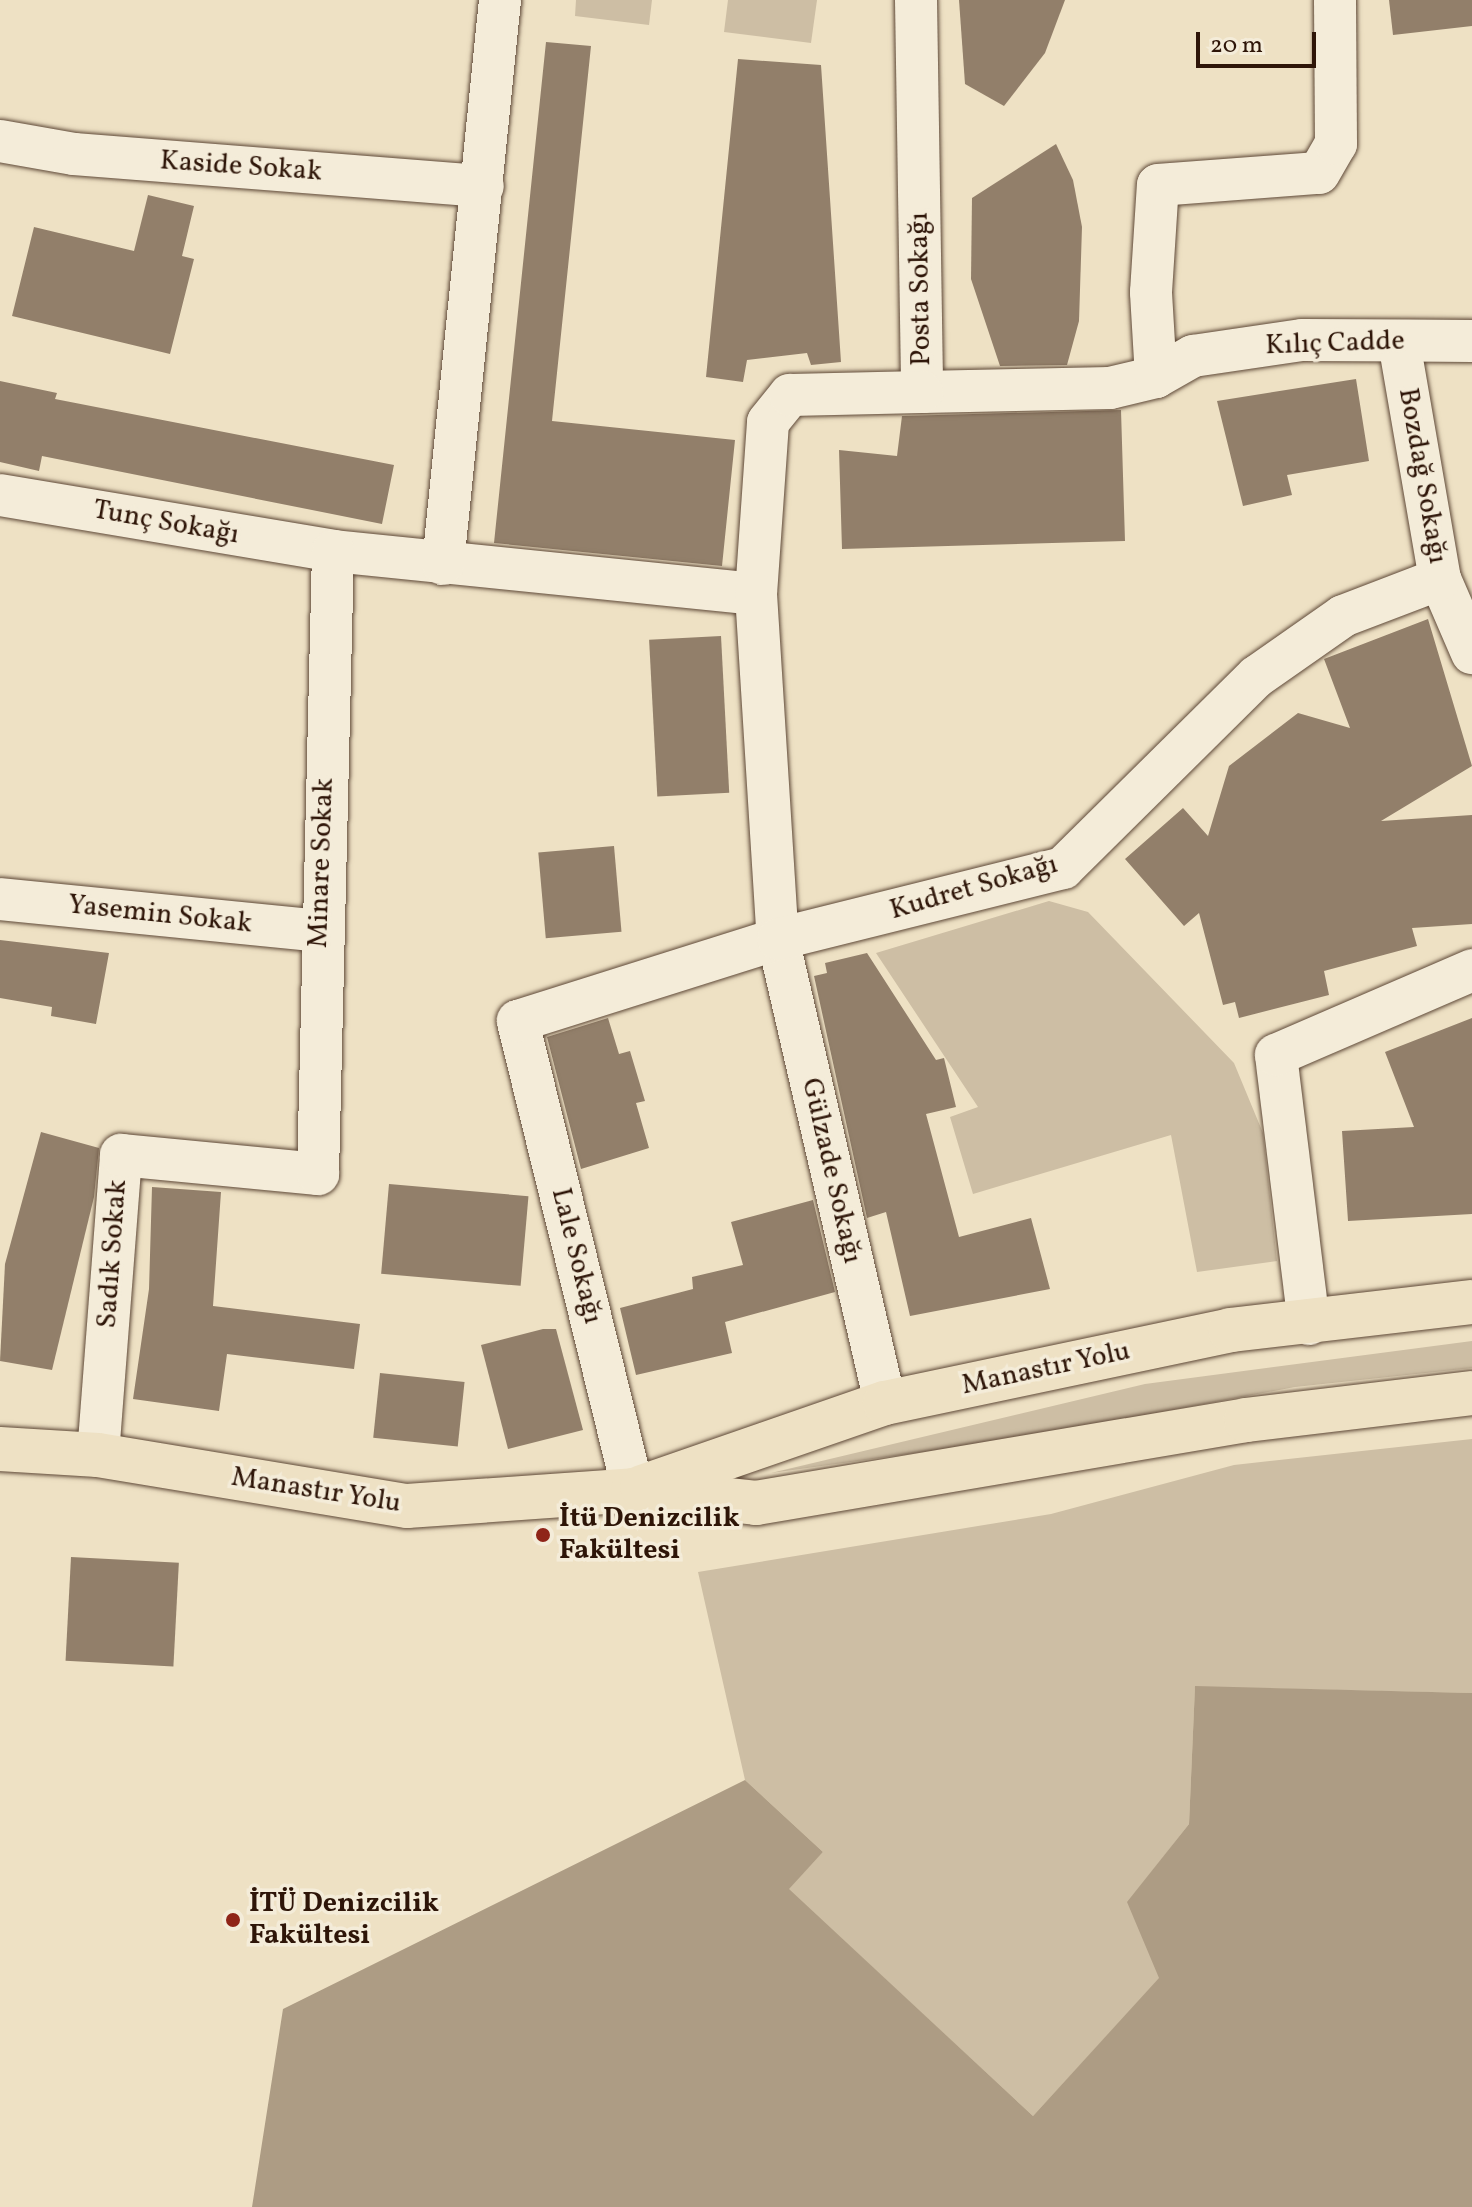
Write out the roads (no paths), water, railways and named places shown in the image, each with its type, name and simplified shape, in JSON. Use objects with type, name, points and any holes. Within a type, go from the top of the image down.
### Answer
[{"type":"main road","name":"Manastır Yolu","points":[[633,1490],[885,1403],[1230,1330],[1309,1324],[1472,1302]]},
{"type":"main road","name":"Manastır Yolu","points":[[0,1449],[98,1455],[407,1506],[633,1490],[765,1502],[1246,1420],[1472,1393]]},
{"type":"street","points":[[443,564],[500,0]]},
{"type":"street","name":"Posta Sokağı","points":[[916,0],[922,392],[1110,388],[1156,377]]},
{"type":"street","points":[[1156,377],[1151,292],[1158,185],[1319,173],[1336,144],[1335,0]]},
{"type":"street","name":"Kaside Sokak","points":[[0,141],[74,154],[483,186]]},
{"type":"street","name":"Kılıç Cadde","points":[[1156,377],[1193,356],[1302,340],[1472,341]]},
{"type":"street","name":"Bozdağ Sokağı","points":[[1399,342],[1440,579],[1472,653]]},
{"type":"street","name":"Gülzade Sokağı","points":[[885,1403],[778,939],[756,594],[768,422],[790,395],[922,392]]},
{"type":"street","name":"Tunç Sokağı","points":[[0,495],[333,551],[756,594]]},
{"type":"street","name":"Minare Sokak","points":[[318,1174],[319,931],[333,551]]},
{"type":"street","name":"Kudret Sokağı","points":[[518,1021],[778,939],[1063,868],[1256,677],[1343,616],[1440,579]]},
{"type":"street","name":"Yasemin Sokak","points":[[0,899],[319,931]]},
{"type":"street","points":[[1309,1324],[1276,1055],[1472,970]]},
{"type":"street","name":"Lale Sokağı","points":[[518,1021],[633,1490]]},
{"type":"street","name":"Sadık Sokak","points":[[98,1455],[121,1155],[318,1174]]},
{"type":"place","name":"İtü Denizcilik Fakültesi","points":[[543,1535]]},
{"type":"place","name":"İTÜ Denizcilik Fakültesi","points":[[233,1920]]}]
